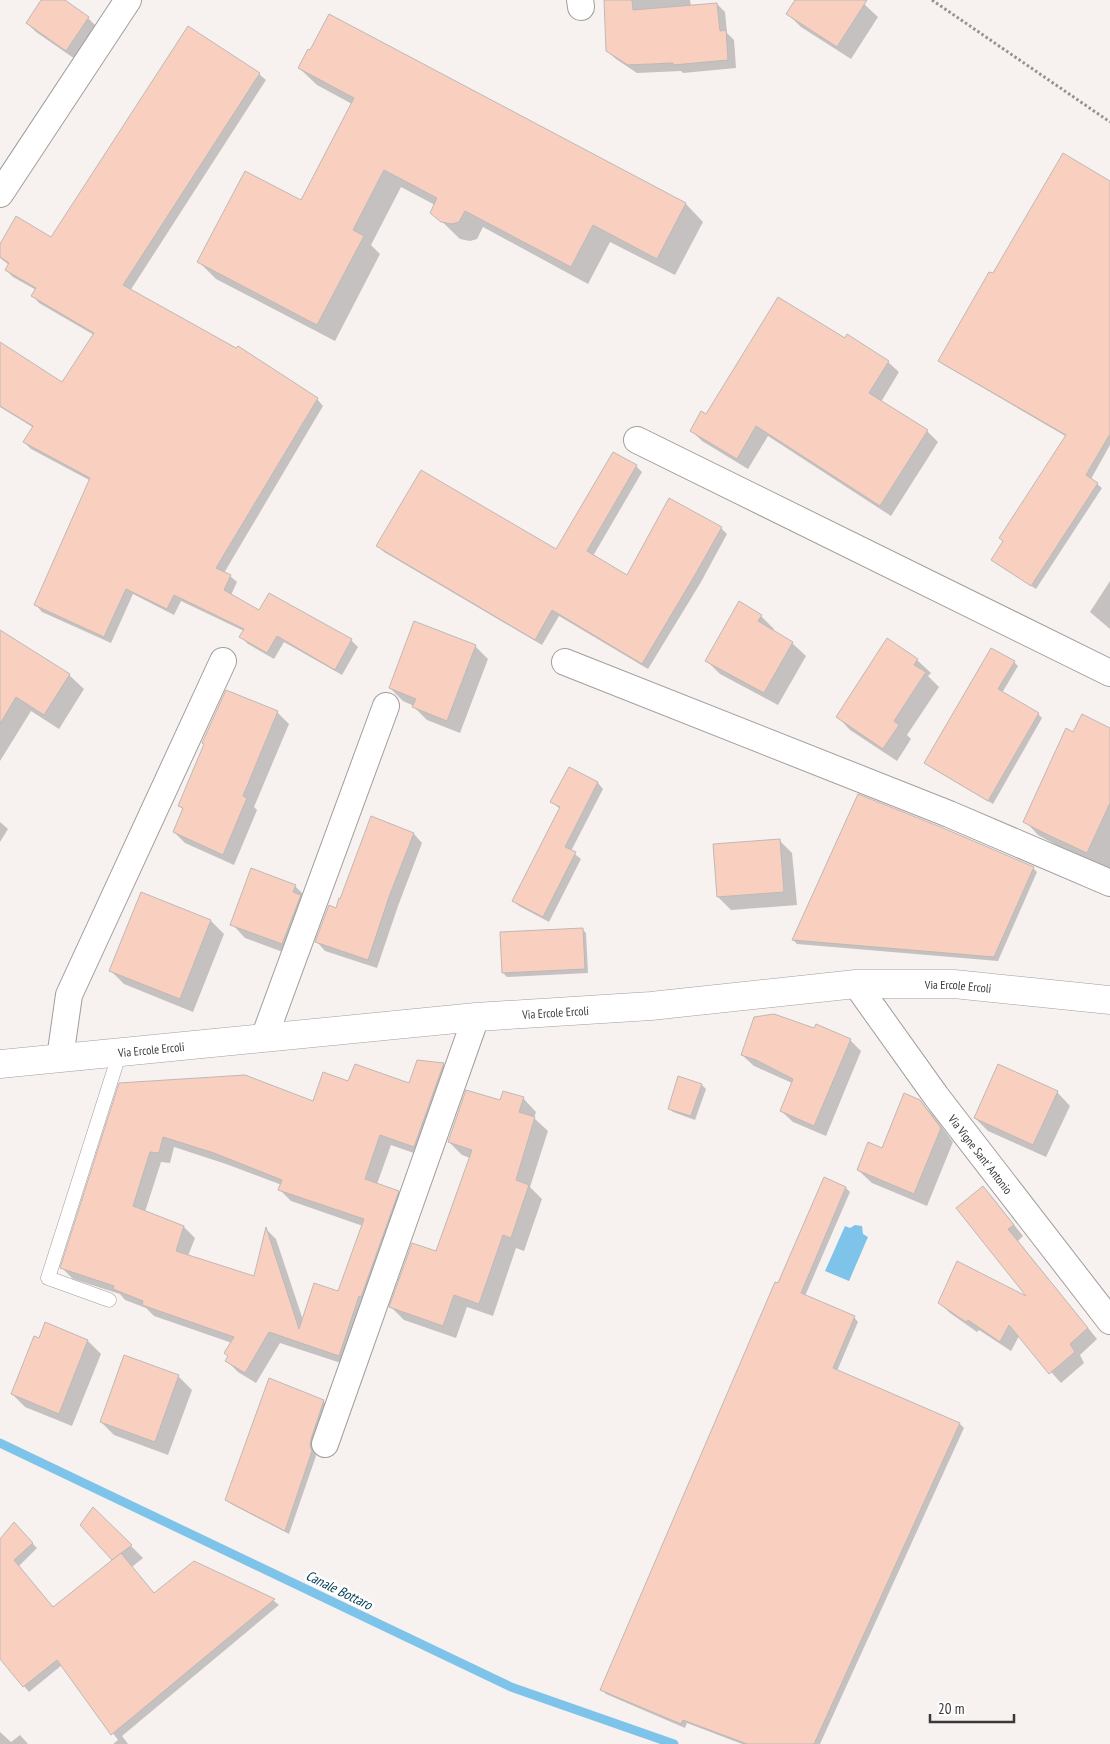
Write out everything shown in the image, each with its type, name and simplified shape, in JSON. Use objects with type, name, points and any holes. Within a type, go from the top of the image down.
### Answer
[{"type":"street","points":[[0,194],[128,0]]},
{"type":"street","points":[[637,440],[1110,673]]},
{"type":"street","points":[[60,1058],[69,995],[223,662]]},
{"type":"street","points":[[565,662],[949,814],[1110,883]]},
{"type":"street","points":[[264,1038],[386,706]]},
{"type":"street","name":"Via Ercole Ercoli","points":[[0,1064],[476,1017],[651,1006],[856,984],[954,984],[1110,1000]]},
{"type":"street","name":"Via Vigne Sant' Antonio","points":[[856,984],[936,1096],[1110,1321]]},
{"type":"street","points":[[325,1444],[476,1017]]},
{"type":"lane","points":[[109,1300],[48,1278],[120,1052]]},
{"type":"path","points":[[932,0],[1110,122]]},
{"type":"water","points":[[855,1225],[862,1226],[863,1234],[868,1237],[849,1281],[825,1271],[845,1226],[850,1228]]},
{"type":"building","points":[[41,0],[65,0],[89,17],[66,51],[26,23]]},
{"type":"building","points":[[604,0],[632,0],[633,10],[717,3],[720,31],[726,30],[728,60],[673,65],[673,63],[628,65],[606,51]]},
{"type":"building","points":[[795,0],[867,0],[837,47],[786,14]]},
{"type":"building","points":[[329,14],[686,203],[657,259],[593,225],[571,267],[465,211],[459,222],[452,224],[441,222],[430,213],[437,198],[384,170],[353,230],[364,236],[317,325],[197,262],[245,171],[301,200],[354,98],[298,68]]},
{"type":"building","points":[[188,26],[260,73],[123,285],[236,348],[238,346],[318,398],[216,568],[231,575],[224,590],[259,610],[269,593],[352,639],[335,670],[277,636],[267,653],[239,637],[244,629],[174,595],[167,609],[126,589],[104,637],[34,605],[90,478],[23,442],[33,426],[0,406],[0,342],[62,382],[94,333],[31,296],[36,288],[5,270],[9,263],[0,257],[0,244],[16,216],[51,237]]},
{"type":"building","points":[[1063,153],[1110,181],[1110,434],[1086,475],[1098,483],[1031,586],[991,560],[1003,541],[999,538],[1066,435],[938,361],[989,272],[993,273]]},
{"type":"building","points":[[778,297],[845,338],[847,334],[889,361],[869,393],[928,430],[880,506],[756,426],[737,459],[690,431],[701,411],[706,414]]},
{"type":"building","points":[[613,452],[637,465],[587,551],[627,575],[669,498],[722,527],[642,664],[552,610],[535,640],[376,546],[421,470],[556,549]]},
{"type":"building","points":[[739,601],[762,615],[758,621],[793,642],[764,693],[705,661]]},
{"type":"building","points":[[414,621],[476,645],[447,721],[412,707],[416,699],[389,688]]},
{"type":"building","points":[[0,630],[70,674],[44,715],[16,697],[0,724]]},
{"type":"building","points":[[887,638],[918,659],[914,665],[926,672],[894,721],[899,725],[883,749],[836,717]]},
{"type":"building","points":[[991,648],[1015,661],[998,689],[1039,713],[988,801],[924,763]]},
{"type":"building","points":[[226,690],[278,711],[243,796],[247,798],[223,855],[173,832],[183,808],[178,806],[204,744],[202,743]]},
{"type":"building","points":[[1082,714],[1110,728],[1110,803],[1087,853],[1023,822],[1066,728],[1073,732]]},
{"type":"building","points":[[569,767],[598,782],[565,847],[576,852],[543,917],[512,901],[560,807],[550,802]]},
{"type":"building","points":[[858,794],[1034,867],[994,957],[792,940]]},
{"type":"building","points":[[371,816],[414,833],[389,897],[368,960],[315,942],[329,905],[336,908],[340,899]]},
{"type":"building","points":[[780,839],[784,892],[717,897],[713,844]]},
{"type":"building","points":[[251,868],[296,885],[293,892],[301,895],[282,944],[230,925]]},
{"type":"building","points":[[141,892],[211,920],[180,999],[109,971]]},
{"type":"building","points":[[583,928],[585,969],[502,973],[500,932]]},
{"type":"building","points":[[774,1014],[814,1028],[816,1024],[851,1039],[814,1126],[780,1111],[793,1079],[756,1060],[741,1055],[754,1017]]},
{"type":"building","points":[[417,1060],[444,1063],[414,1147],[380,1135],[365,1179],[399,1191],[361,1297],[359,1296],[339,1356],[269,1332],[245,1373],[225,1361],[228,1356],[224,1353],[234,1337],[142,1305],[143,1301],[113,1289],[114,1286],[60,1268],[119,1083],[245,1075],[313,1101],[323,1072],[348,1081],[355,1064],[409,1083]],"holes":[[[163,1137],[214,1153],[282,1180],[278,1190],[364,1219],[338,1291],[314,1283],[299,1329],[266,1227],[254,1276],[176,1251],[184,1226],[133,1206],[150,1152],[159,1153]]]},
{"type":"building","points":[[998,1064],[1058,1091],[1033,1145],[974,1118]]},
{"type":"building","points":[[678,1076],[702,1084],[691,1116],[668,1109]]},
{"type":"building","points":[[466,1090],[500,1100],[503,1091],[524,1097],[519,1112],[535,1117],[516,1180],[529,1185],[511,1238],[503,1235],[479,1304],[454,1295],[443,1326],[389,1307],[412,1243],[436,1251],[472,1150],[448,1142]]},
{"type":"building","points":[[904,1093],[920,1100],[941,1128],[914,1194],[857,1170],[868,1142],[882,1148]]},
{"type":"building","points":[[824,1177],[846,1187],[801,1293],[855,1316],[833,1368],[960,1423],[814,1744],[747,1744],[683,1720],[681,1724],[600,1690],[775,1282],[778,1283]]},
{"type":"building","points":[[983,1186],[1014,1225],[1008,1229],[1088,1328],[1070,1344],[1075,1352],[1049,1374],[1009,1325],[1000,1342],[968,1320],[966,1322],[938,1303],[957,1261],[1026,1296],[956,1208]]},
{"type":"building","points":[[45,1322],[88,1340],[59,1414],[11,1394],[34,1336],[39,1338]]},
{"type":"building","points":[[124,1355],[179,1375],[155,1442],[100,1422]]},
{"type":"building","points":[[269,1378],[324,1400],[311,1439],[310,1446],[312,1451],[285,1531],[225,1500]]},
{"type":"building","points":[[93,1507],[132,1545],[112,1560],[80,1525]]},
{"type":"building","points":[[14,1522],[33,1543],[14,1560],[53,1607],[121,1553],[154,1593],[194,1561],[275,1599],[111,1735],[57,1660],[23,1687],[0,1659],[0,1539]]},
{"type":"waterway","name":"Canale Bottaro","points":[[0,1443],[511,1687],[674,1744]]}]
